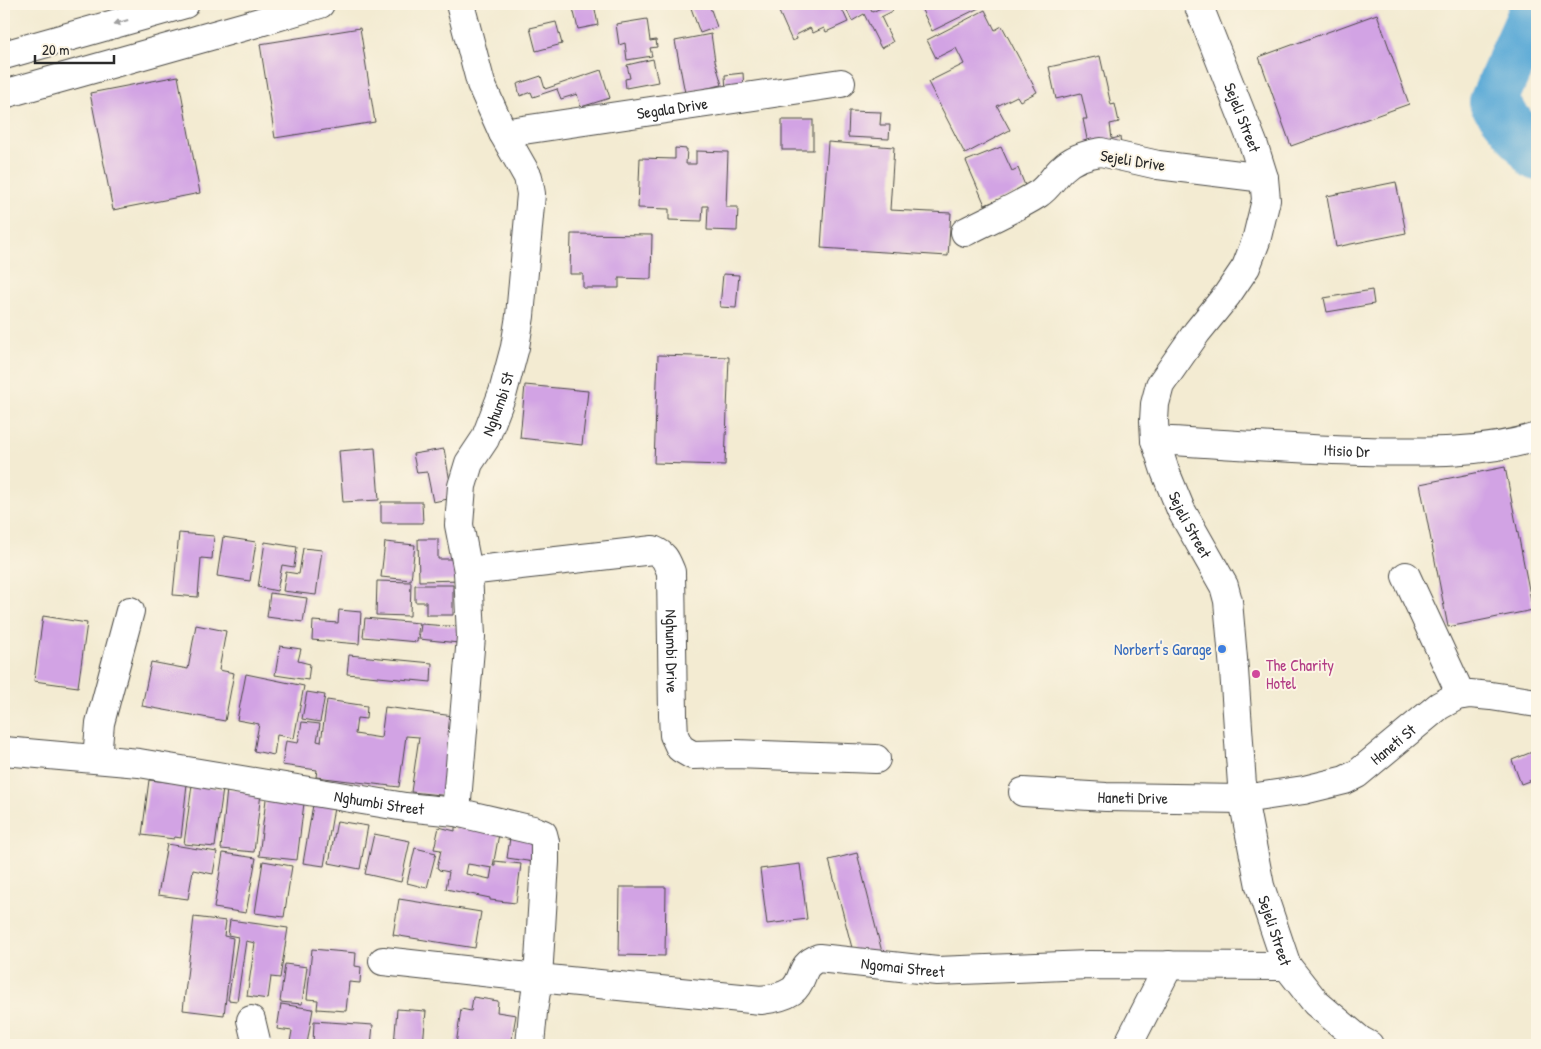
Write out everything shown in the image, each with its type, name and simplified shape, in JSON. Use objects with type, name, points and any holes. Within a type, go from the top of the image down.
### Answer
[{"type":"main road","points":[[4,55],[185,4]]},
{"type":"main road","points":[[4,94],[320,4]]},
{"type":"main road","name":"Nghumbi St","points":[[456,812],[471,637],[468,571],[459,525],[462,486],[468,463],[485,439],[503,392],[515,347],[520,316],[532,194],[528,177],[503,132],[481,84],[460,4]]},
{"type":"main road","name":"Sejeli Street","points":[[1198,4],[1254,146],[1264,178],[1266,200],[1256,241],[1246,267],[1160,385],[1155,404],[1155,440],[1164,471],[1181,510],[1224,586],[1228,601],[1243,799],[1260,886],[1286,966],[1316,1003],[1360,1040],[1369,1045]]},
{"type":"main road","name":"Segala Drive","points":[[503,132],[841,83]]},
{"type":"main road","name":"Sejeli Drive","points":[[965,232],[1037,195],[1071,162],[1086,155],[1101,152],[1158,165],[1264,178]]},
{"type":"main road","name":"Itisio Dr","points":[[1155,440],[1297,449],[1426,452],[1480,449],[1516,443],[1537,437]]},
{"type":"main road","name":"Nghumbi Drive","points":[[468,571],[653,550],[667,560],[670,572],[674,735],[680,748],[692,755],[735,754],[876,759]]},
{"type":"main road","points":[[1406,576],[1461,695]]},
{"type":"main road","points":[[96,758],[100,723],[130,611]]},
{"type":"main road","name":"Haneti St","points":[[1243,799],[1304,790],[1345,780],[1369,765],[1439,706],[1454,697],[1461,695],[1491,696],[1537,703]]},
{"type":"main road","name":"Nghumbi Street","points":[[4,751],[139,763],[405,808],[456,812],[543,834],[545,855],[538,978],[530,1045]]},
{"type":"main road","name":"Haneti Drive","points":[[1023,792],[1106,797],[1243,799]]},
{"type":"main road","name":"Ngomai Street","points":[[383,961],[761,1000],[772,999],[792,990],[798,983],[806,966],[819,958],[937,971],[1089,965],[1286,966]]},
{"type":"main road","points":[[1128,1045],[1169,965]]},
{"type":"building","points":[[572,4],[594,4],[598,25],[578,29]]},
{"type":"building","points":[[709,4],[717,27],[700,33],[691,8]]},
{"type":"building","points":[[767,4],[837,4],[838,8],[841,7],[848,22],[826,32],[824,28],[813,33],[810,28],[796,35],[797,39],[792,41],[776,5],[773,8]]},
{"type":"building","points":[[844,4],[868,4],[872,12],[890,4],[893,11],[881,17],[893,42],[881,48],[864,14],[852,21]]},
{"type":"building","points":[[919,4],[987,4],[932,31]]},
{"type":"building","points":[[985,10],[995,30],[1002,26],[1037,92],[1020,101],[1017,96],[997,106],[1010,130],[965,154],[928,82],[964,64],[956,48],[936,58],[927,40]]},
{"type":"building","points":[[1377,14],[1409,104],[1291,146],[1259,57]]},
{"type":"building","points":[[647,19],[650,41],[656,40],[657,47],[650,48],[652,56],[627,60],[625,43],[619,45],[616,24]]},
{"type":"building","points":[[556,22],[562,44],[536,51],[530,28]]},
{"type":"building","points":[[360,28],[375,122],[275,138],[260,44]]},
{"type":"building","points":[[711,34],[715,61],[722,85],[685,93],[675,41]]},
{"type":"building","points":[[1100,56],[1111,105],[1115,104],[1119,122],[1110,124],[1112,139],[1120,137],[1121,147],[1090,154],[1083,119],[1087,119],[1081,93],[1056,99],[1049,67]]},
{"type":"building","points":[[653,59],[658,82],[626,88],[625,79],[630,78],[627,65]]},
{"type":"building","points":[[601,70],[610,98],[581,107],[577,94],[561,99],[557,89],[533,97],[531,92],[520,96],[517,84],[541,76],[545,89]]},
{"type":"building","points":[[743,73],[744,90],[726,92],[725,75]]},
{"type":"building","points":[[178,76],[200,193],[113,210],[90,93]]},
{"type":"building","points":[[849,111],[881,112],[880,125],[890,125],[889,139],[848,137]]},
{"type":"building","points":[[782,120],[813,120],[813,150],[782,150]]},
{"type":"building","points":[[828,142],[894,147],[890,210],[951,213],[948,256],[821,248]]},
{"type":"building","points":[[1001,147],[1012,171],[1018,168],[1026,188],[985,205],[966,161]]},
{"type":"building","points":[[675,148],[687,149],[686,164],[696,164],[696,151],[728,152],[726,207],[738,207],[737,231],[707,230],[708,206],[703,206],[702,221],[669,220],[669,209],[638,208],[640,158],[675,159]]},
{"type":"building","points":[[1396,182],[1406,233],[1336,247],[1327,196]]},
{"type":"building","points":[[571,234],[652,235],[651,279],[619,278],[619,288],[583,288],[583,274],[570,274]]},
{"type":"building","points":[[723,274],[739,275],[736,308],[720,307]]},
{"type":"building","points":[[1372,290],[1374,304],[1327,312],[1324,298]]},
{"type":"building","points":[[658,355],[729,357],[725,465],[654,463]]},
{"type":"building","points":[[525,385],[588,391],[582,445],[520,438]]},
{"type":"building","points":[[375,448],[379,500],[343,502],[339,451]]},
{"type":"building","points":[[444,449],[453,498],[433,502],[427,472],[417,473],[413,454]]},
{"type":"building","points":[[1505,467],[1533,610],[1448,627],[1420,484]]},
{"type":"building","points":[[381,502],[422,502],[423,523],[381,523]]},
{"type":"building","points":[[179,533],[214,536],[212,559],[201,558],[198,597],[173,595]]},
{"type":"building","points":[[223,537],[256,542],[250,581],[217,576]]},
{"type":"building","points":[[418,539],[438,539],[438,559],[462,559],[462,580],[419,581]]},
{"type":"building","points":[[265,542],[297,547],[294,567],[282,565],[277,591],[258,587]]},
{"type":"building","points":[[385,542],[415,545],[411,580],[381,577]]},
{"type":"building","points":[[303,548],[322,550],[316,595],[283,591],[286,572],[299,574]]},
{"type":"building","points":[[377,581],[411,582],[410,616],[376,615]]},
{"type":"building","points":[[415,585],[453,585],[453,615],[426,615],[426,602],[415,602]]},
{"type":"building","points":[[270,593],[307,598],[303,622],[267,617]]},
{"type":"building","points":[[339,610],[361,612],[359,644],[312,640],[313,621],[338,623]]},
{"type":"building","points":[[43,616],[87,623],[78,687],[34,681]]},
{"type":"building","points":[[365,618],[419,623],[417,642],[363,637]]},
{"type":"building","points":[[421,624],[460,627],[459,643],[419,639]]},
{"type":"building","points":[[196,625],[226,631],[219,670],[234,673],[225,721],[142,706],[151,662],[188,669]]},
{"type":"building","points":[[280,646],[301,649],[298,661],[310,664],[308,680],[275,675]]},
{"type":"building","points":[[349,655],[432,663],[431,682],[347,674]]},
{"type":"building","points":[[246,674],[304,686],[294,738],[277,735],[274,755],[254,751],[259,724],[237,720]]},
{"type":"building","points":[[307,692],[325,695],[320,722],[302,719]]},
{"type":"building","points":[[327,700],[367,706],[366,719],[357,718],[355,734],[381,738],[385,707],[461,717],[450,796],[411,792],[419,737],[406,736],[399,787],[316,777],[317,770],[282,765],[286,741],[298,743],[302,722],[320,724],[317,741],[321,742]]},
{"type":"building","points":[[1537,750],[1537,778],[1521,784],[1512,760]]},
{"type":"building","points":[[149,780],[187,784],[181,838],[175,837],[174,839],[142,835]]},
{"type":"building","points":[[192,785],[223,789],[215,847],[184,844]]},
{"type":"building","points":[[227,789],[261,793],[254,852],[221,849]]},
{"type":"building","points":[[267,791],[305,795],[297,860],[259,856]]},
{"type":"building","points":[[314,799],[335,802],[324,866],[303,863]]},
{"type":"building","points":[[337,821],[368,826],[360,869],[329,863]]},
{"type":"building","points":[[439,827],[455,831],[455,827],[499,834],[493,866],[495,866],[495,861],[521,864],[516,903],[490,900],[490,898],[446,889],[449,872],[437,868],[441,850],[434,849]],"holes":[[[468,864],[492,868],[490,879],[466,874]]]},
{"type":"building","points":[[511,831],[538,835],[534,862],[507,858]]},
{"type":"building","points":[[374,834],[410,841],[401,882],[365,874]]},
{"type":"building","points":[[167,844],[217,852],[213,874],[193,870],[188,899],[158,895]]},
{"type":"building","points":[[415,848],[436,853],[427,888],[407,883]]},
{"type":"building","points":[[223,853],[256,858],[246,913],[214,908]]},
{"type":"building","points":[[857,853],[884,960],[857,967],[829,860]]},
{"type":"building","points":[[263,861],[292,866],[284,917],[255,913]]},
{"type":"building","points":[[800,864],[807,919],[767,924],[760,869]]},
{"type":"building","points":[[620,887],[666,887],[665,956],[619,955]]},
{"type":"building","points":[[399,899],[481,912],[475,948],[393,935]]},
{"type":"building","points":[[194,917],[226,921],[224,936],[233,938],[224,1015],[183,1010]]},
{"type":"building","points":[[230,920],[288,928],[280,978],[271,977],[268,999],[247,996],[255,943],[246,941],[237,1001],[228,1000],[238,937],[228,935]]},
{"type":"building","points":[[312,949],[356,953],[355,966],[361,967],[360,983],[349,982],[346,1011],[317,1009],[318,1000],[307,999]]},
{"type":"building","points":[[285,964],[307,967],[302,1004],[280,1002]]},
{"type":"building","points":[[473,997],[498,1001],[497,1012],[516,1015],[511,1045],[456,1045],[461,1009],[471,1011]]},
{"type":"building","points":[[281,1004],[313,1009],[307,1044],[290,1042],[292,1031],[277,1029]]},
{"type":"building","points":[[397,1009],[426,1011],[423,1045],[394,1045]]},
{"type":"building","points":[[314,1021],[373,1025],[371,1045],[313,1045]]},
{"type":"waterway","points":[[1536,4],[1493,102],[1537,157]]},
{"type":"place","name":"Norbert's Garage","points":[[1222,649]]},
{"type":"place","name":"The Charity Hotel","points":[[1256,674]]}]
